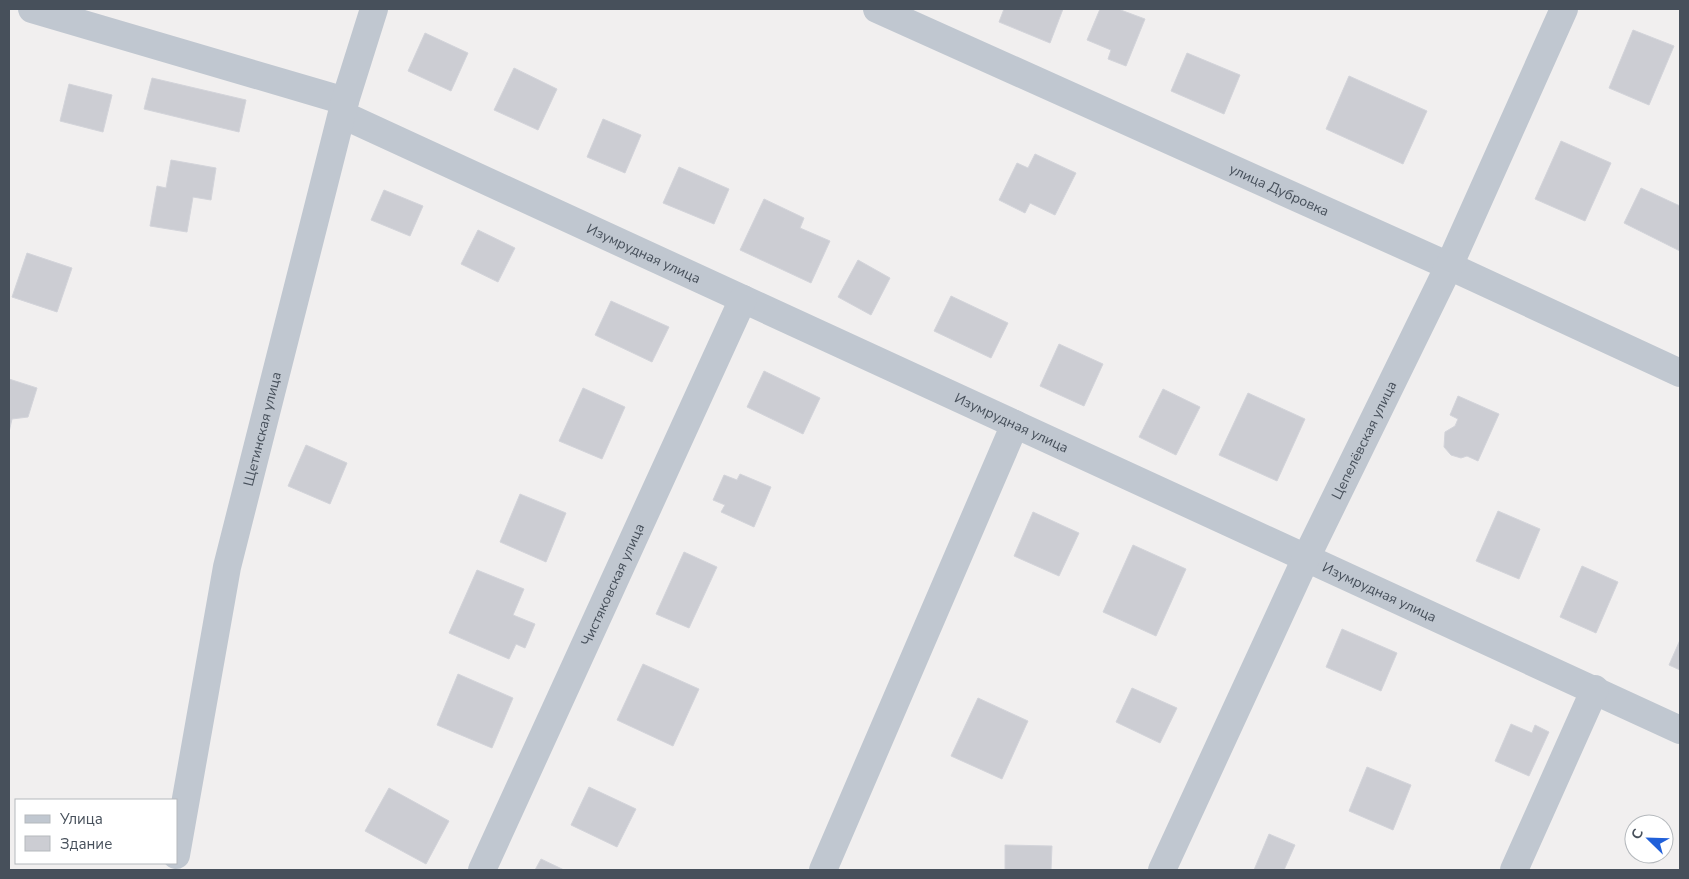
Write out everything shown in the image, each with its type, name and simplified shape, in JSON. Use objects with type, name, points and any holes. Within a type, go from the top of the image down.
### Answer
[{"type":"street","name":"Изумрудная улица","points":[[32,9],[344,108],[742,299],[1595,689],[1680,730]]},
{"type":"street","name":"Щетинская улица","points":[[178,844],[227,567],[344,108],[374,9]]},
{"type":"street","name":"улица Дубровка","points":[[877,9],[1449,266],[1680,374]]},
{"type":"street","name":"Цепелёвская улица","points":[[1162,870],[1306,558],[1449,266],[1564,9]]},
{"type":"street","name":"Чистяковская улица","points":[[482,870],[742,299]]},
{"type":"street","points":[[823,870],[1015,424]]},
{"type":"street","points":[[1514,870],[1595,689]]},
{"type":"building","points":[[1004,9],[1063,9],[1050,43],[999,22]]},
{"type":"building","points":[[1100,9],[1118,9],[1145,19],[1126,66],[1108,59],[1111,50],[1087,40]]},
{"type":"building","points":[[1633,30],[1674,46],[1649,105],[1609,88]]},
{"type":"building","points":[[425,33],[468,53],[451,91],[408,71]]},
{"type":"building","points":[[1187,53],[1240,75],[1224,114],[1171,91]]},
{"type":"building","points":[[514,68],[557,89],[538,130],[494,110]]},
{"type":"building","points":[[1349,76],[1427,111],[1403,164],[1326,129]]},
{"type":"building","points":[[152,78],[246,100],[239,132],[144,109]]},
{"type":"building","points":[[69,84],[112,95],[103,132],[60,121]]},
{"type":"building","points":[[603,119],[641,135],[625,173],[587,157]]},
{"type":"building","points":[[1561,141],[1611,163],[1585,221],[1535,199]]},
{"type":"building","points":[[1035,154],[1076,173],[1055,215],[1030,203],[1025,213],[999,200],[1017,163],[1028,168]]},
{"type":"building","points":[[171,160],[216,168],[211,200],[193,197],[187,232],[150,226],[157,186],[166,188]]},
{"type":"building","points":[[679,167],[729,189],[714,224],[663,203]]},
{"type":"building","points":[[1641,188],[1680,206],[1680,251],[1624,223]]},
{"type":"building","points":[[384,190],[423,206],[410,236],[371,220]]},
{"type":"building","points":[[764,199],[804,218],[800,228],[830,241],[811,283],[740,250]]},
{"type":"building","points":[[478,230],[515,248],[498,282],[461,264]]},
{"type":"building","points":[[27,253],[72,268],[57,312],[12,297]]},
{"type":"building","points":[[858,260],[890,278],[871,315],[838,297]]},
{"type":"building","points":[[951,296],[1008,323],[991,358],[934,331]]},
{"type":"building","points":[[611,301],[669,327],[652,362],[595,335]]},
{"type":"building","points":[[1059,344],[1103,364],[1084,406],[1040,386]]},
{"type":"building","points":[[764,371],[820,398],[803,434],[747,407]]},
{"type":"building","points":[[9,379],[37,388],[28,417],[12,419],[9,432]]},
{"type":"building","points":[[583,388],[625,407],[602,459],[559,441]]},
{"type":"building","points":[[1163,389],[1200,407],[1176,455],[1139,437]]},
{"type":"building","points":[[1248,393],[1305,419],[1277,481],[1219,455]]},
{"type":"building","points":[[1458,396],[1499,414],[1478,461],[1467,456],[1461,458],[1451,455],[1444,447],[1445,432],[1455,426],[1458,419],[1450,415]]},
{"type":"building","points":[[306,445],[347,463],[330,504],[288,486]]},
{"type":"building","points":[[740,474],[771,487],[754,527],[721,512],[725,505],[713,500],[724,475],[737,480]]},
{"type":"building","points":[[520,494],[566,513],[546,562],[500,542]]},
{"type":"building","points":[[1498,511],[1540,529],[1519,579],[1476,561]]},
{"type":"building","points":[[1033,512],[1079,533],[1059,576],[1014,556]]},
{"type":"building","points":[[1133,545],[1186,569],[1156,636],[1103,612]]},
{"type":"building","points":[[684,552],[717,567],[689,628],[656,614]]},
{"type":"building","points":[[1582,566],[1618,582],[1596,633],[1560,617]]},
{"type":"building","points":[[477,570],[524,589],[513,615],[535,624],[525,648],[516,644],[509,659],[449,633]]},
{"type":"building","points":[[1342,629],[1397,653],[1381,691],[1326,667]]},
{"type":"building","points":[[1680,640],[1680,670],[1669,665]]},
{"type":"building","points":[[643,664],[699,689],[673,746],[617,720]]},
{"type":"building","points":[[458,674],[513,698],[492,748],[437,725]]},
{"type":"building","points":[[1132,688],[1177,708],[1160,743],[1116,722]]},
{"type":"building","points":[[978,698],[1028,721],[1002,779],[951,756]]},
{"type":"building","points":[[1511,724],[1532,733],[1535,725],[1549,732],[1529,776],[1495,761]]},
{"type":"building","points":[[1367,767],[1411,785],[1393,830],[1349,811]]},
{"type":"building","points":[[589,787],[636,809],[617,847],[571,825]]},
{"type":"building","points":[[389,788],[449,821],[426,864],[365,831]]},
{"type":"building","points":[[1269,834],[1295,845],[1284,870],[1254,870]]},
{"type":"building","points":[[1005,845],[1052,846],[1051,870],[1005,870]]},
{"type":"building","points":[[541,859],[564,870],[535,870]]}]
